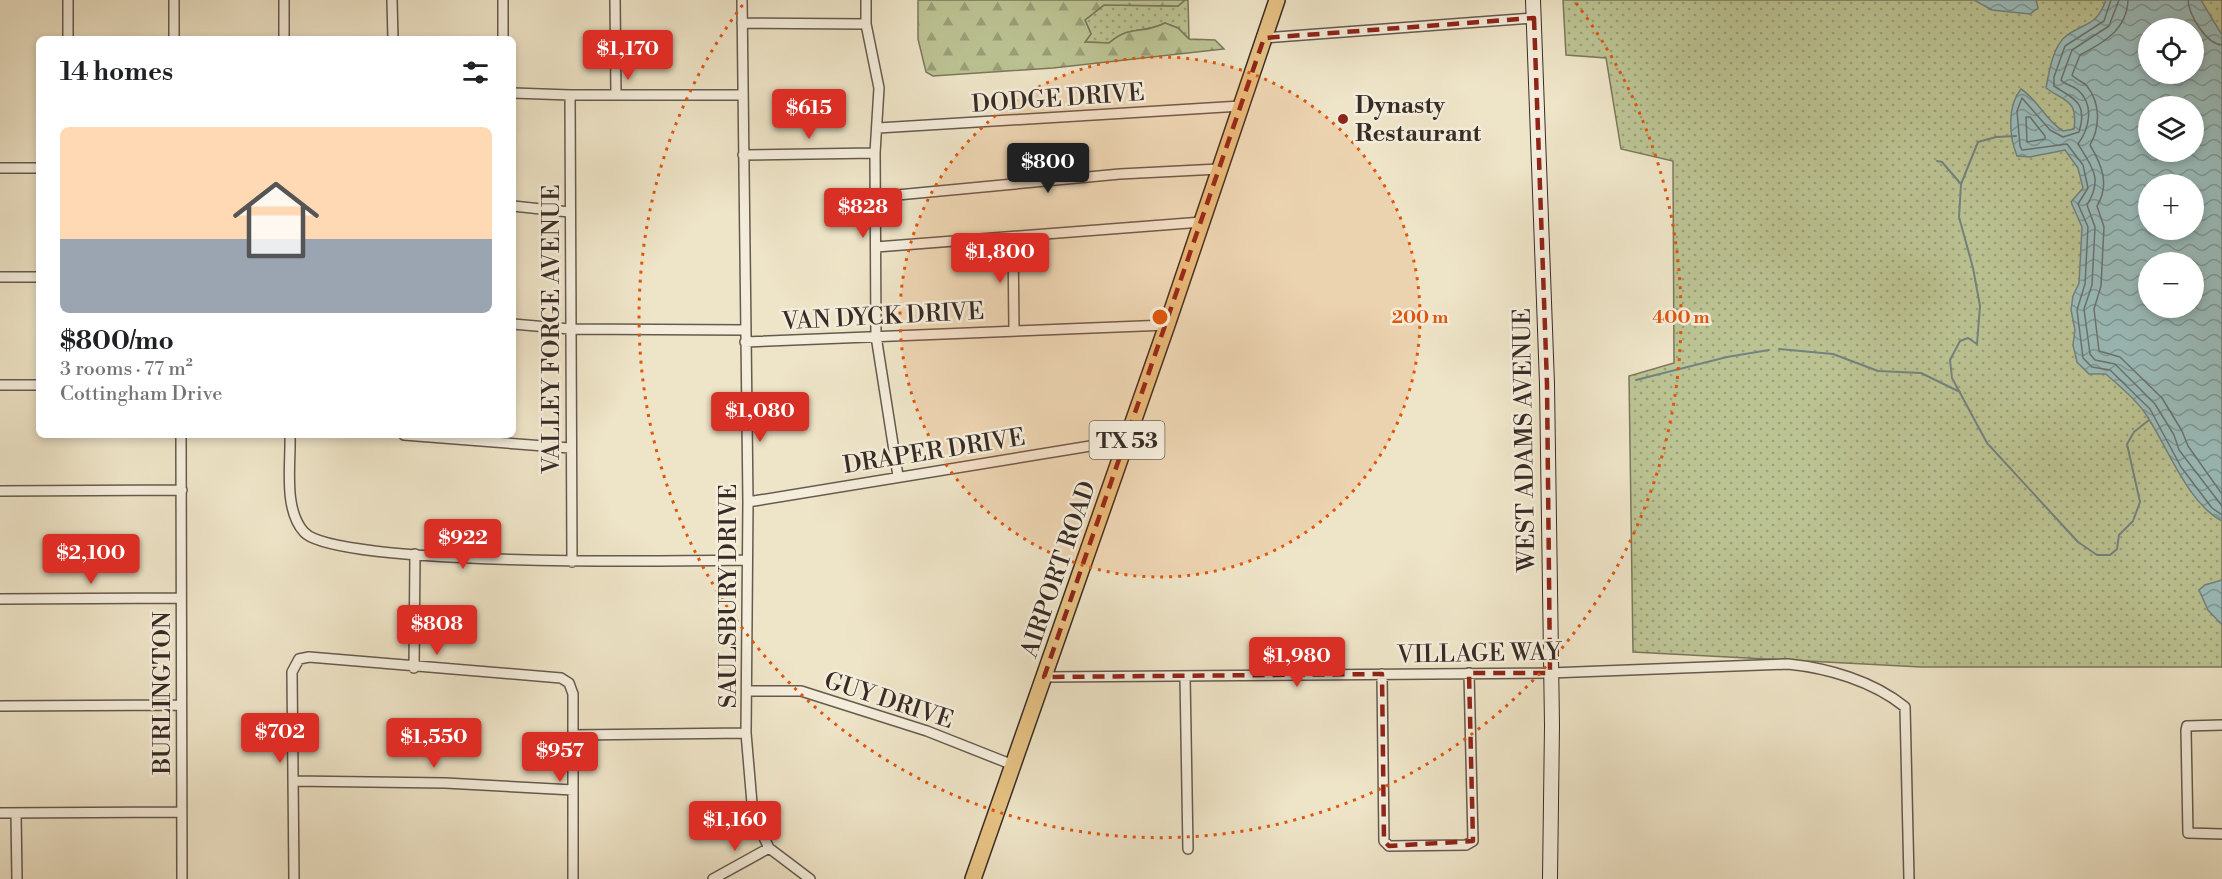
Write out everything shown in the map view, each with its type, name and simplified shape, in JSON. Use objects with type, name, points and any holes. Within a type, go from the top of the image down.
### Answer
[{"type":"main road","name":"AIRPORT ROAD","points":[[973,879],[1167,325],[1277,0]]},
{"type":"main road","name":"WEST ADAMS AVENUE","points":[[1533,0],[1547,384],[1550,879]]},
{"type":"street","points":[[68,0],[68,36]]},
{"type":"street","points":[[174,0],[174,36]]},
{"type":"street","points":[[284,0],[284,36]]},
{"type":"street","points":[[393,0],[393,36]]},
{"type":"street","points":[[503,0],[503,36]]},
{"type":"street","points":[[615,0],[616,94]]},
{"type":"street","name":"SAULSBURY DRIVE","points":[[742,0],[748,502],[746,733],[753,815],[769,848],[810,879]]},
{"type":"street","points":[[867,0],[867,24],[879,88],[875,153],[876,336],[898,476]]},
{"type":"street","points":[[1264,38],[1534,18]]},
{"type":"street","points":[[742,23],[867,24]]},
{"type":"street","points":[[516,93],[570,96],[742,95]]},
{"type":"street","name":"VALLEY FORGE AVENUE","points":[[570,96],[572,562]]},
{"type":"street","name":"DODGE DRIVE","points":[[878,128],[1241,106]]},
{"type":"street","points":[[743,155],[875,153]]},
{"type":"street","points":[[0,168],[36,168]]},
{"type":"street","points":[[876,197],[1108,175],[1219,170]]},
{"type":"street","points":[[516,206],[569,212]]},
{"type":"street","points":[[876,247],[1202,222]]},
{"type":"street","points":[[1012,237],[1014,330]]},
{"type":"street","points":[[0,277],[36,277]]},
{"type":"street","points":[[516,324],[570,329],[745,330]]},
{"type":"street","name":"VAN DYCK DRIVE","points":[[745,342],[1167,325]]},
{"type":"street","points":[[0,385],[36,385]]},
{"type":"street","name":"BURLINGTON","points":[[181,438],[182,879]]},
{"type":"street","points":[[290,438],[292,506],[296,522],[305,534],[317,542],[332,546],[415,554],[572,562],[747,560]]},
{"type":"street","points":[[442,438],[570,448]]},
{"type":"street","name":"DRAPER DRIVE","points":[[748,502],[1127,440]]},
{"type":"street","points":[[0,491],[182,490]]},
{"type":"street","points":[[414,668],[415,554]]},
{"type":"street","points":[[0,599],[181,598]]},
{"type":"street","points":[[294,879],[292,672],[299,658],[321,657],[414,668],[561,678],[569,683],[573,694],[573,879]]},
{"type":"street","name":"VILLAGE WAY","points":[[1044,677],[1550,673],[1798,665],[1818,668],[1887,693],[1905,707],[1909,879]]},
{"type":"street","points":[[1382,674],[1384,840],[1389,846],[1467,845],[1473,841],[1469,673]]},
{"type":"street","points":[[1185,676],[1188,849]]},
{"type":"street","name":"GUY DRIVE","points":[[748,691],[801,691],[927,731],[1013,765]]},
{"type":"street","points":[[0,706],[180,705]]},
{"type":"street","points":[[2222,725],[2187,726],[2188,833],[2222,834]]},
{"type":"street","points":[[573,735],[746,733]]},
{"type":"street","points":[[293,781],[445,783],[573,790]]},
{"type":"street","points":[[0,813],[181,812]]},
{"type":"street","points":[[16,813],[17,879]]},
{"type":"street","points":[[713,879],[769,848]]},
{"type":"highlighted area","points":[[1534,18],[1547,384],[1550,673],[1469,673],[1473,841],[1389,846],[1384,841],[1382,674],[1044,677],[1264,38]]},
{"type":"green space","points":[[918,0],[1185,0],[1178,6],[1104,5],[1085,20],[1091,34],[1085,42],[1109,43],[1130,31],[1150,29],[1165,23],[1178,28],[1189,39],[1215,40],[1224,49],[1053,68],[933,76],[926,72],[918,39]]},
{"type":"green space","points":[[1188,0],[1189,39],[1178,28],[1165,23],[1124,34],[1109,43],[1085,42],[1091,34],[1085,20],[1104,5],[1178,6]]},
{"type":"green space","points":[[1563,0],[2222,0],[2222,667],[1921,667],[1633,652],[1629,376],[1674,363],[1673,161],[1621,149],[1606,58],[1566,55]]},
{"type":"water","points":[[1974,0],[2036,0],[2038,8],[2030,14],[1992,10]]},
{"type":"water","points":[[2106,0],[2201,0],[2222,35],[2222,521],[2198,501],[2188,487],[2137,402],[2106,374],[2089,374],[2077,362],[2073,345],[2075,330],[2071,310],[2073,296],[2079,283],[2082,227],[2071,202],[2083,188],[2078,168],[2065,150],[2030,157],[2017,156],[2012,139],[2011,112],[2021,89],[2057,127],[2063,131],[2074,129],[2074,112],[2069,102],[2046,88],[2050,67],[2062,40],[2094,20]]},
{"type":"water","points":[[2222,580],[2222,625],[2208,610],[2199,590],[2205,585]]},
{"type":"waterway","points":[[2016,136],[1996,137],[1978,142],[1961,184],[1959,217],[1973,268],[1980,306],[1977,344],[1968,338],[1960,341],[1950,360],[1952,378],[1987,443],[2078,542],[2097,555],[2110,555],[2117,549],[2119,535],[2133,521],[2140,502],[2127,444],[2134,432],[2149,420]]},
{"type":"waterway","points":[[1937,161],[1942,162],[1960,183]]},
{"type":"waterway","points":[[1779,349],[1833,354],[1878,371],[1921,373],[1960,392]]},
{"type":"waterway","points":[[1636,380],[1727,357],[1769,350]]},
{"type":"place","name":"Dynasty Restaurant","points":[[1343,119]]}]
